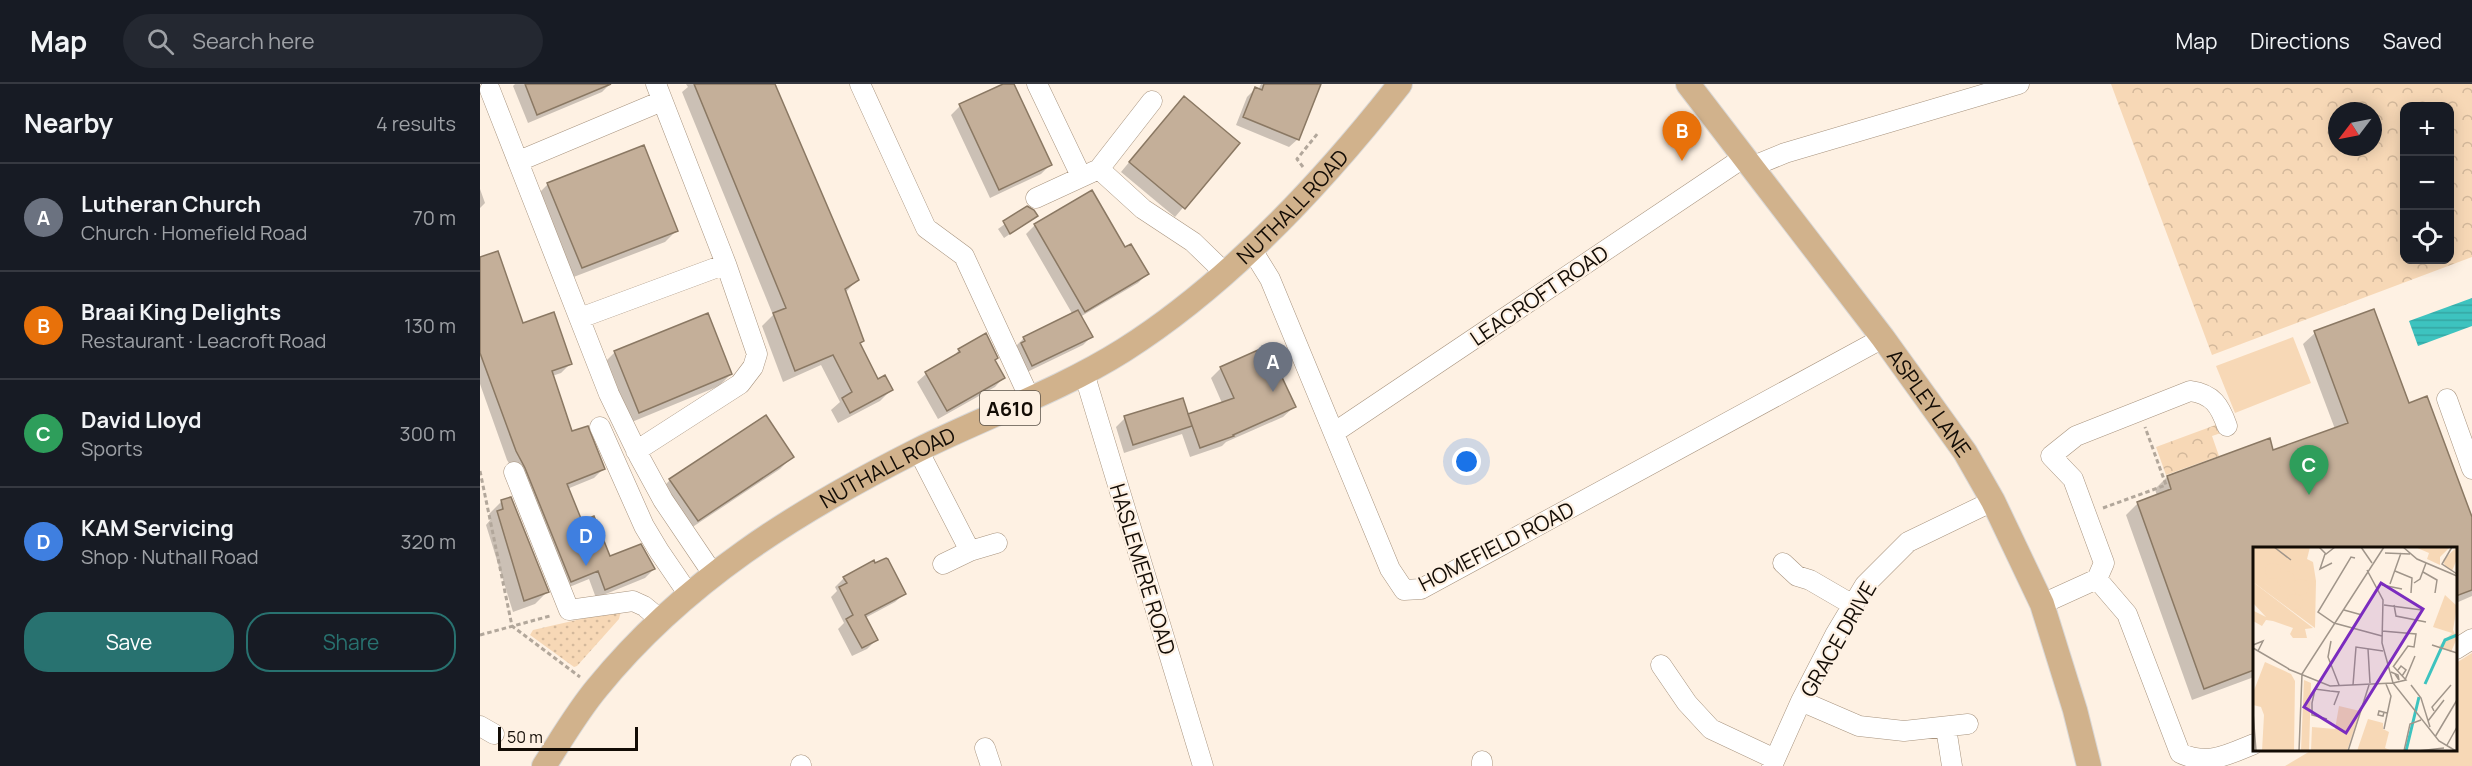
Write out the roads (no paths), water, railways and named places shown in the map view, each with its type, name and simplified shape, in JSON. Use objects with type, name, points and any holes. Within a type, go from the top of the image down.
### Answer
[{"type":"main road","name":"ASPLEY LANE","points":[[1688,84],[1882,338],[1965,452],[1993,501],[2042,604],[2075,710],[2089,766]]},
{"type":"main road","name":"NUTHALL ROAD","points":[[544,766],[596,689],[661,620],[713,574],[756,542],[810,508],[918,450],[1084,373],[1164,323],[1252,250],[1315,184],[1395,86]]},
{"type":"street","points":[[860,84],[926,228],[964,256],[1030,399]]},
{"type":"street","points":[[1037,84],[1090,172],[1193,242],[1224,272]]},
{"type":"street","name":"LEACROFT ROAD","points":[[1335,432],[1747,162],[1785,153],[2019,84]]},
{"type":"street","points":[[490,90],[609,394],[636,451],[663,500],[713,574]]},
{"type":"street","points":[[519,161],[659,92],[726,264],[757,354],[753,367],[740,384],[636,451]]},
{"type":"street","points":[[1036,198],[1090,172],[1152,101]]},
{"type":"street","name":"HOMEFIELD ROAD","points":[[1252,250],[1270,279],[1390,569],[1404,590],[1421,590],[1882,338]]},
{"type":"street","points":[[580,318],[726,264]]},
{"type":"street","name":"HASLEMERE ROAD","points":[[1084,373],[1203,766]]},
{"type":"street","points":[[2042,604],[2097,579],[2104,563],[2073,479],[2051,456],[2076,436],[2190,391],[2204,393],[2221,411],[2227,426]]},
{"type":"street","points":[[2447,399],[2472,469]]},
{"type":"street","points":[[600,427],[644,526],[689,595]]},
{"type":"street","points":[[918,450],[970,551]]},
{"type":"street","points":[[514,472],[569,610],[633,601],[661,620]]},
{"type":"street","name":"GRACE DRIVE","points":[[1773,762],[1835,634],[1865,585],[1908,542],[1993,501]]},
{"type":"street","points":[[943,564],[970,551],[997,543]]},
{"type":"street","points":[[1783,563],[1797,576],[1810,580],[1853,605]]},
{"type":"street","points":[[2097,579],[2127,614],[2180,753],[2189,758],[2209,762],[2253,744]]},
{"type":"street","points":[[2457,648],[2472,639]]},
{"type":"street","points":[[1663,679],[1711,729],[1773,762]]},
{"type":"street","points":[[1801,701],[1859,726],[1905,731],[1968,724]]},
{"type":"street","points":[[1946,728],[1952,766]]},
{"type":"water","points":[[2472,298],[2472,326],[2418,346],[2409,321]]},
{"type":"place","name":"Braai King Delights","points":[[1682,161]]},
{"type":"place","name":"Lutheran Church","points":[[1273,392]]},
{"type":"place","name":"David Lloyd","points":[[2309,495]]},
{"type":"place","name":"KAM Servicing","points":[[586,566]]}]
